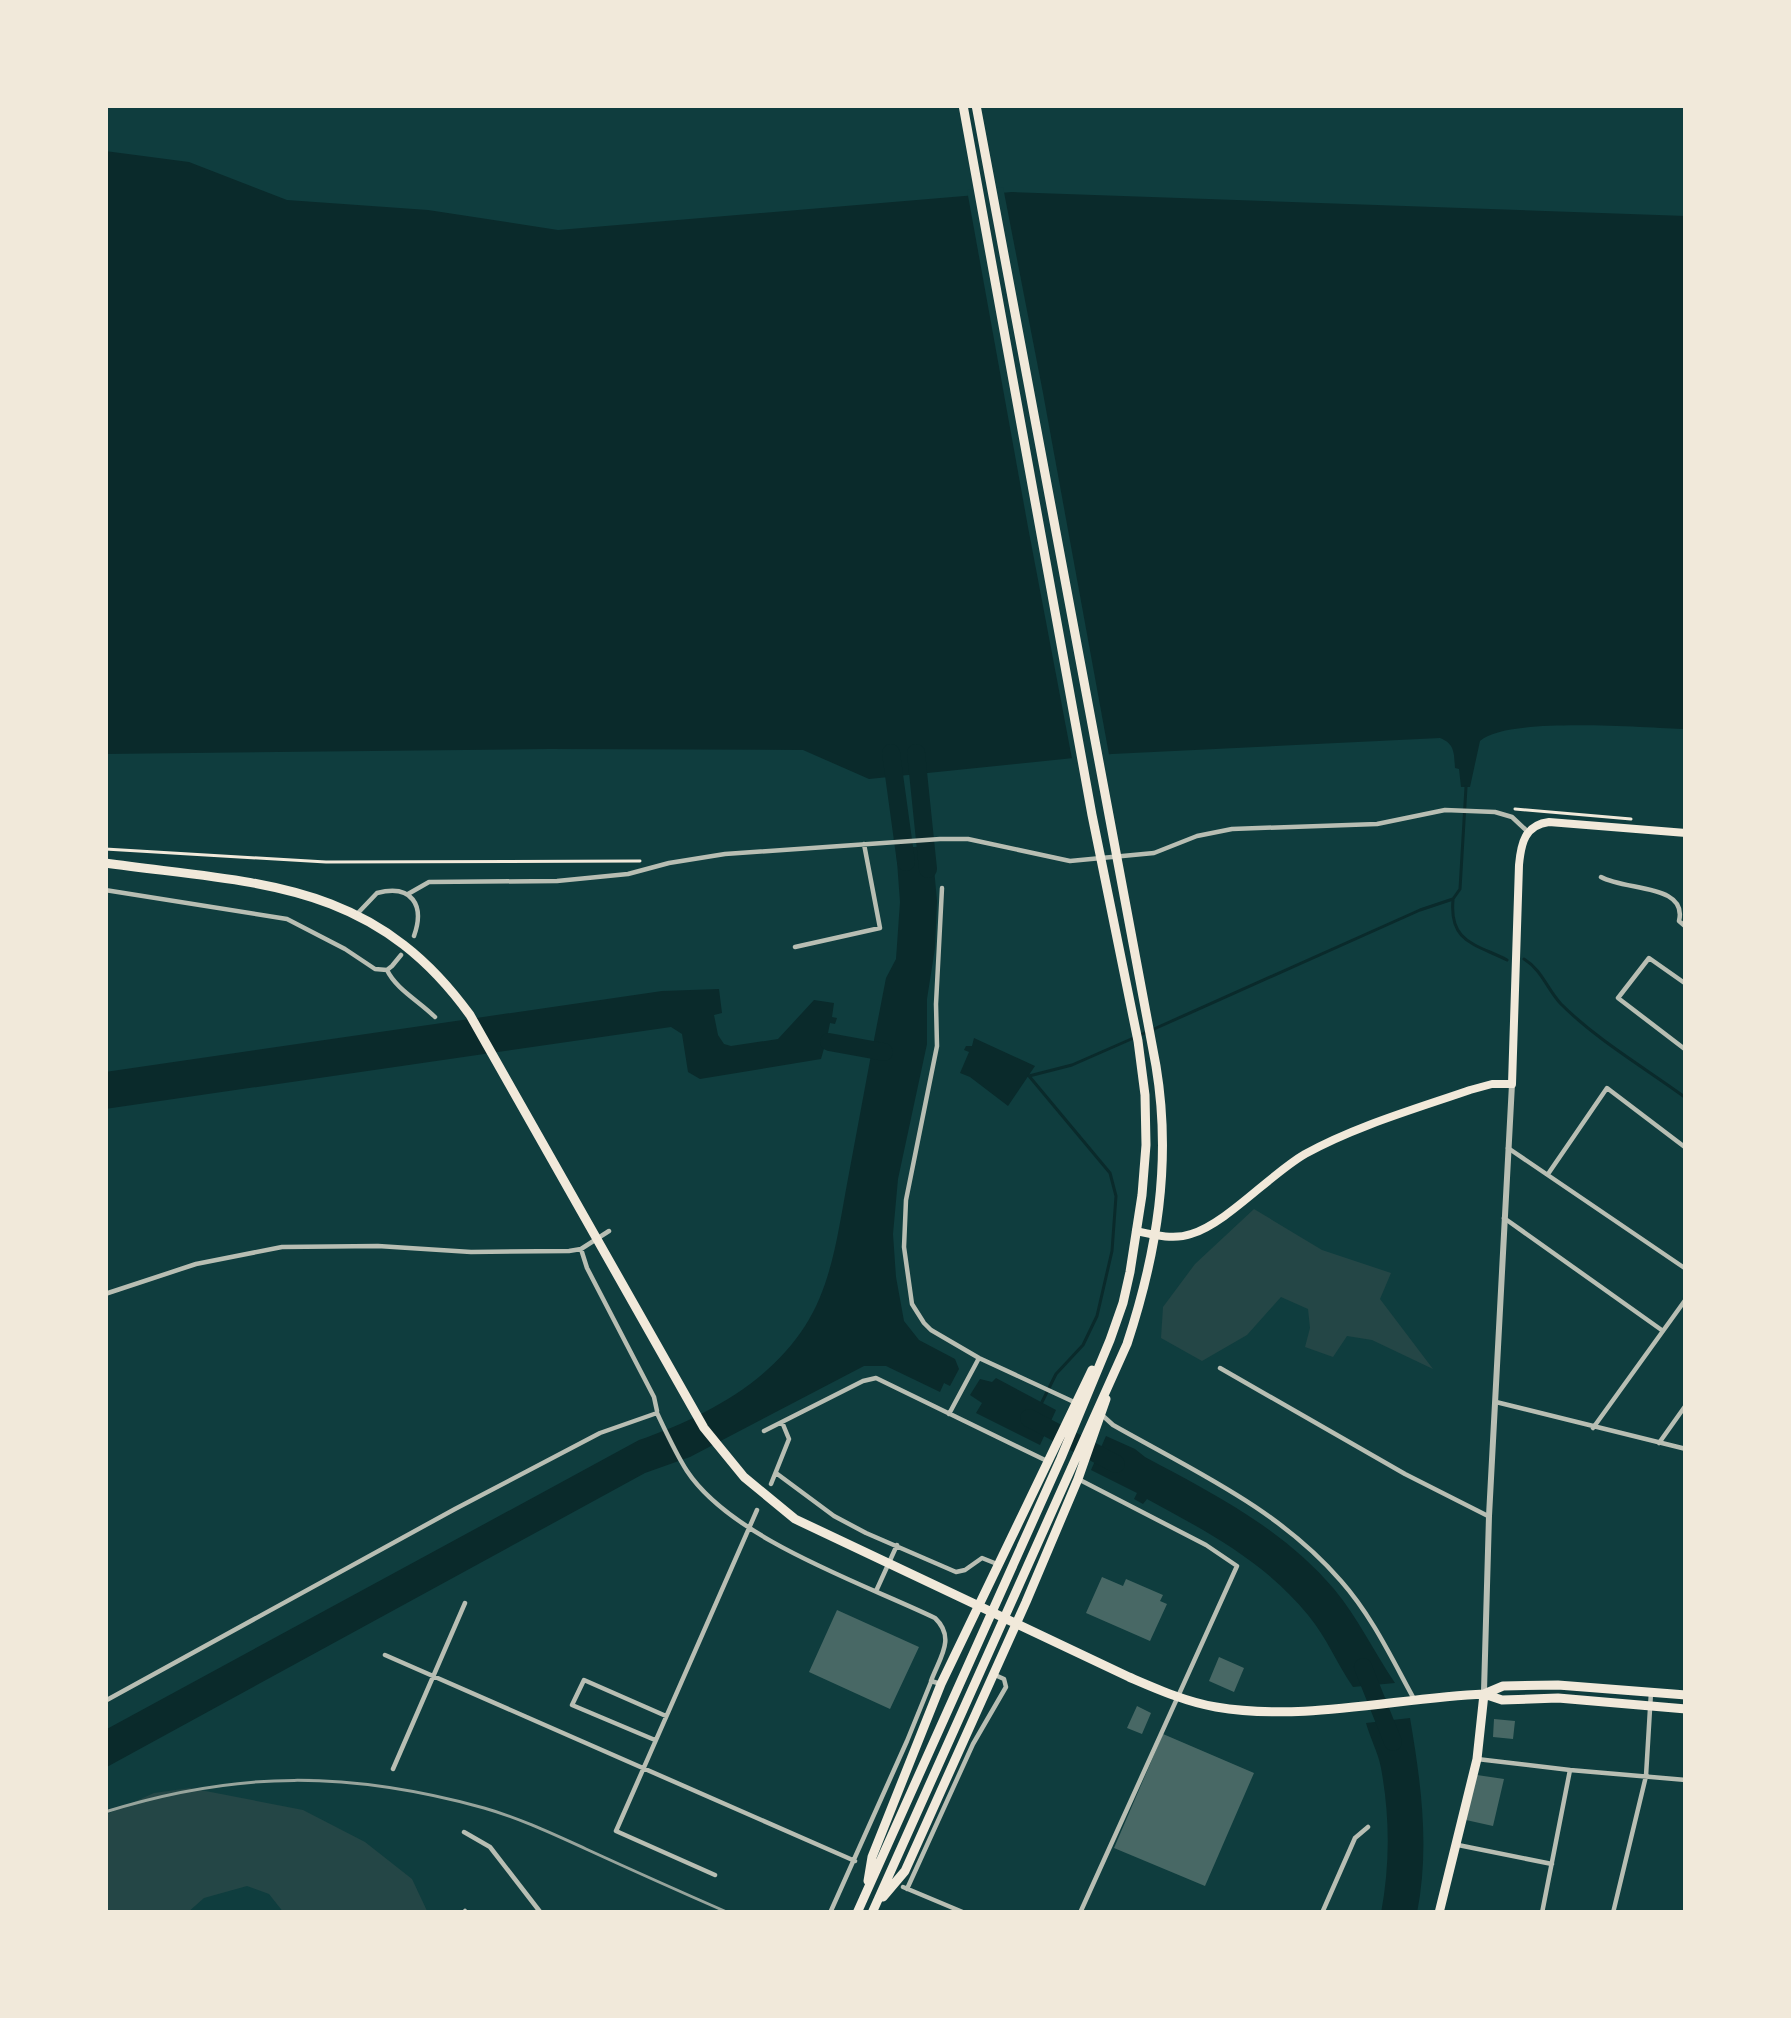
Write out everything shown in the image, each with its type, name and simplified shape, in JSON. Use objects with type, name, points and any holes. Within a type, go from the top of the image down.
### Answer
[{"type":"highway","points":[[874,1910],[904,1871],[1017,1624],[1077,1408],[1123,1303],[1146,1145],[1138,1041],[1083,768],[963,105]]},
{"type":"highway","points":[[865,1896],[872,1857],[936,1683],[997,1564],[1097,1418],[1139,1307],[1162,1190],[1160,1087],[1152,1039],[976,105]]},
{"type":"highway","points":[[105,862],[316,896],[396,937],[432,968],[470,1015],[497,1060],[720,1452],[786,1513],[1129,1677],[1178,1696],[1238,1710],[1354,1706],[1532,1685],[1686,1695]]},
{"type":"highway","points":[[857,1913],[1006,1580],[1065,1464]]},
{"type":"highway","points":[[874,1910],[1018,1586],[1065,1464]]},
{"type":"highway","points":[[1484,1694],[1502,1700],[1558,1698],[1686,1709]]},
{"type":"highway","points":[[1439,1913],[1477,1760],[1484,1694]]},
{"type":"main road","points":[[1136,1231],[1179,1237],[1206,1228],[1275,1174],[1329,1143],[1470,1090],[1512,1084],[1520,848],[1528,832],[1549,822],[1686,833]]},
{"type":"street","points":[[408,894],[429,882],[557,881],[628,874],[725,854],[934,839],[968,839],[1070,861],[1154,854],[1197,836],[1232,830],[1377,824],[1445,810],[1504,814],[1528,832]]},
{"type":"street","points":[[795,947],[880,928],[865,844]]},
{"type":"street","points":[[1600,878],[1668,895],[1679,903],[1679,921],[1686,926]]},
{"type":"street","points":[[942,888],[937,1046],[910,1174],[904,1247],[912,1304],[931,1330],[1077,1408]]},
{"type":"street","points":[[357,914],[377,892],[395,889],[408,894],[418,911],[414,936]]},
{"type":"street","points":[[105,890],[287,919],[375,969],[387,970]]},
{"type":"street","points":[[387,970],[400,955]]},
{"type":"street","points":[[1686,984],[1649,958],[1618,998],[1686,1049]]},
{"type":"street","points":[[387,970],[393,983],[435,1017]]},
{"type":"street","points":[[1484,1694],[1512,1084]]},
{"type":"street","points":[[1548,1174],[1607,1088],[1686,1148]]},
{"type":"street","points":[[1508,1148],[1686,1269]]},
{"type":"street","points":[[1504,1218],[1663,1331]]},
{"type":"street","points":[[105,1294],[196,1264],[282,1247],[581,1249],[609,1231]]},
{"type":"street","points":[[581,1249],[586,1268],[688,1472],[713,1499],[749,1528],[801,1557],[935,1618],[944,1627],[947,1637],[936,1683],[830,1913]]},
{"type":"street","points":[[1593,1428],[1686,1299]]},
{"type":"street","points":[[949,1414],[979,1358]]},
{"type":"street","points":[[1220,1367],[1489,1516]]},
{"type":"street","points":[[764,1431],[876,1378],[1065,1464],[1237,1566],[1080,1913]]},
{"type":"street","points":[[1496,1402],[1686,1448]]},
{"type":"street","points":[[1659,1444],[1686,1405]]},
{"type":"street","points":[[105,1701],[600,1433],[659,1417]]},
{"type":"street","points":[[1097,1418],[1264,1511],[1315,1553],[1381,1637],[1412,1700]]},
{"type":"street","points":[[771,1484],[789,1439],[782,1422]]},
{"type":"street","points":[[776,1473],[834,1516],[956,1572],[982,1558],[997,1564]]},
{"type":"street","points":[[715,1875],[616,1832],[757,1510]]},
{"type":"street","points":[[877,1590],[897,1545]]},
{"type":"street","points":[[393,1769],[465,1604]]},
{"type":"street","points":[[385,1655],[854,1860]]},
{"type":"street","points":[[965,1913],[905,1888],[973,1744],[1006,1688],[1004,1679],[995,1675]]},
{"type":"street","points":[[655,1740],[572,1705],[584,1680],[666,1716]]},
{"type":"street","points":[[1613,1913],[1646,1777],[1652,1692]]},
{"type":"street","points":[[1477,1760],[1686,1780]]},
{"type":"street","points":[[1542,1913],[1570,1770]]},
{"type":"street","points":[[1322,1913],[1355,1838],[1368,1828]]},
{"type":"street","points":[[464,1832],[490,1847],[541,1913]]},
{"type":"street","points":[[1456,1844],[1552,1864]]},
{"type":"path","points":[[105,849],[326,862],[638,860],[652,867]]},
{"type":"shaded area","points":[[105,151],[189,162],[287,200],[428,210],[558,230],[1012,192],[1686,216],[1686,729],[1577,725],[1495,733],[1480,741],[1470,787],[1461,787],[1453,750],[1440,738],[1112,754],[869,779],[803,750],[105,754]]},
{"type":"shaded area","points":[[932,846],[937,901],[927,1044],[898,1179],[893,1234],[904,1321],[919,1340],[955,1359],[959,1369],[950,1386],[944,1383],[940,1392],[886,1366],[864,1366],[690,1457],[645,1473],[105,1768],[105,1730],[639,1440],[709,1410],[753,1382],[790,1347],[822,1293],[837,1239],[871,1055],[869,1045],[873,1045],[886,978],[896,959],[900,902],[896,848]]},
{"type":"shaded area","points":[[719,989],[722,1013],[714,1015],[724,1044],[778,1039],[814,1000],[834,1003],[832,1017],[837,1018],[835,1024],[830,1023],[827,1038],[849,1042],[848,1049],[825,1045],[821,1059],[700,1079],[688,1072],[682,1034],[671,1027],[105,1109],[105,1072],[662,991]]},
{"type":"shaded area","points":[[974,1038],[1035,1066],[1008,1106],[960,1073],[969,1052],[964,1050]]},
{"type":"shaded area","points":[[1254,1209],[1322,1250],[1391,1273],[1380,1299],[1433,1369],[1372,1340],[1347,1336],[1333,1357],[1305,1347],[1308,1309],[1281,1297],[1247,1335],[1202,1361],[1161,1338],[1163,1307],[1195,1264]]},
{"type":"shaded area","points":[[996,1378],[1056,1410],[1040,1445],[976,1413],[982,1403],[970,1395],[980,1379],[992,1382]]},
{"type":"shaded area","points":[[1106,1436],[1221,1499],[1292,1548],[1343,1600],[1395,1683],[1353,1687],[1315,1624],[1273,1579],[1212,1536],[1147,1499],[1143,1504],[1134,1499],[1137,1493],[1091,1470]]},
{"type":"shaded area","points":[[1410,1718],[1422,1815],[1421,1888],[1417,1913],[1381,1913],[1386,1805],[1380,1762],[1366,1723]]},
{"type":"shaded area","points":[[190,1788],[303,1810],[365,1842],[412,1879],[428,1913],[284,1913],[269,1894],[247,1886],[204,1898],[187,1913],[105,1913],[105,1815],[154,1793]]},
{"type":"pier","points":[[1003,187],[1110,760],[1073,764],[1028,527],[967,190]]},
{"type":"building","points":[[1102,1577],[1123,1586],[1126,1579],[1163,1595],[1160,1601],[1167,1604],[1150,1641],[1086,1613]]},
{"type":"building","points":[[837,1610],[919,1647],[890,1709],[809,1672]]},
{"type":"building","points":[[1219,1657],[1244,1668],[1234,1692],[1209,1681]]},
{"type":"building","points":[[1137,1706],[1151,1713],[1142,1734],[1127,1728]]},
{"type":"building","points":[[1494,1719],[1515,1721],[1513,1739],[1493,1737]]},
{"type":"building","points":[[1163,1734],[1254,1773],[1205,1886],[1114,1848]]},
{"type":"building","points":[[1477,1775],[1504,1779],[1493,1826],[1466,1820]]},
{"type":"waterway","points":[[891,753],[906,862]]},
{"type":"waterway","points":[[916,753],[928,869]]},
{"type":"waterway","points":[[1154,1029],[1453,899],[1460,889],[1466,787]]},
{"type":"waterway","points":[[1453,900],[1460,934],[1507,960]]},
{"type":"waterway","points":[[1524,959],[1575,1017],[1686,1098]]},
{"type":"waterway","points":[[1042,1402],[1056,1374],[1083,1345],[1097,1316],[1112,1251],[1116,1196],[1110,1173],[1029,1076],[1072,1065],[1145,1033]]},
{"type":"waterway","points":[[829,1042],[884,1052]]},
{"type":"waterway","points":[[1029,1418],[1116,1464]]},
{"type":"waterway","points":[[1363,1667],[1393,1742]]},
{"type":"railway","points":[[105,1812],[202,1788],[248,1783],[294,1780],[387,1787],[510,1817],[729,1913]]}]
